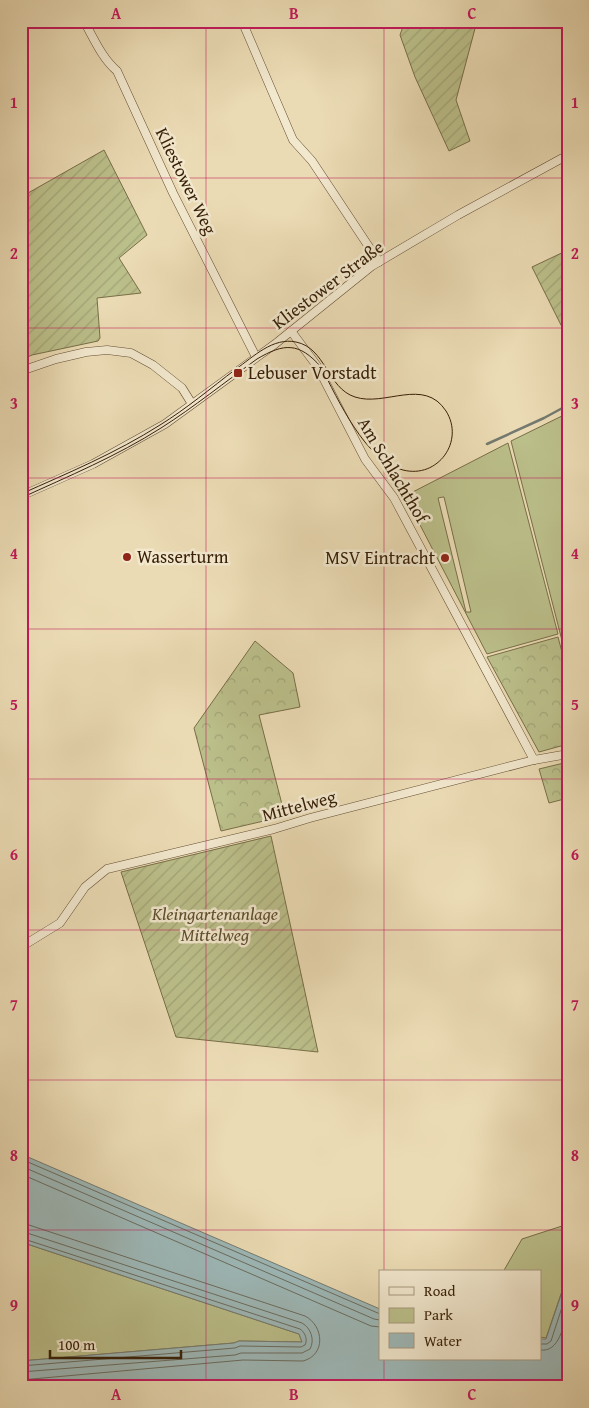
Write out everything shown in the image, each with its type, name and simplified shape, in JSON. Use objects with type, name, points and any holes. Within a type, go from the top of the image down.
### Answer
[{"type":"street","name":"Kliestower Weg","points":[[84,21],[100,52],[117,71],[173,193],[256,358]]},
{"type":"street","points":[[242,21],[293,140],[312,161],[379,262]]},
{"type":"street","name":"Kliestower Straße","points":[[21,496],[92,464],[165,424],[256,358],[379,262],[458,215],[568,155]]},
{"type":"street","name":"Am Schlachthof","points":[[292,330],[317,366],[365,458],[394,498],[534,760]]},
{"type":"street","points":[[21,372],[56,359],[86,352],[107,350],[131,353],[153,365],[182,388],[192,404]]},
{"type":"street","name":"Mittelweg","points":[[21,947],[60,923],[85,886],[107,869],[274,829],[534,760],[568,754]]},
{"type":"green space","points":[[405,21],[477,21],[456,100],[470,141],[449,151],[415,77],[400,35]]},
{"type":"green space","points":[[104,150],[147,235],[119,258],[141,293],[97,298],[100,338],[98,341],[32,355],[21,360],[21,197]]},
{"type":"green space","points":[[568,250],[568,339],[532,267]]},
{"type":"green space","points":[[568,413],[568,664],[511,441]]},
{"type":"green space","points":[[508,443],[558,634],[487,654],[405,496]],"holes":[[[444,497],[471,612],[466,612],[438,498]]]},
{"type":"green space","points":[[558,637],[568,675],[568,744],[539,752],[487,657]]},
{"type":"green space","points":[[255,641],[293,673],[300,707],[259,715],[285,816],[221,831],[194,728]]},
{"type":"green space","points":[[568,762],[568,798],[549,803],[539,769]]},
{"type":"green space","name":"Kleingartenanlage Mittelweg","points":[[271,836],[318,1052],[176,1037],[121,872]]},
{"type":"green space","points":[[568,1180],[568,1290],[562,1291],[546,1338],[542,1337],[542,1270],[504,1270],[522,1239],[562,1226]]},
{"type":"green space","points":[[21,1242],[299,1334],[302,1342],[239,1341],[234,1343],[21,1361],[21,1303],[25,1299],[21,1267]]},
{"type":"water","points":[[21,1154],[379,1309],[379,1360],[542,1360],[542,1339],[546,1339],[562,1292],[568,1291],[568,1387],[21,1387],[21,1361],[234,1343],[239,1341],[302,1342],[299,1334],[21,1242]]},
{"type":"waterway","points":[[487,444],[568,405]]},
{"type":"tram line","points":[[21,494],[92,462],[160,425],[256,354],[279,342],[296,342],[306,346],[314,352],[338,385],[355,397],[379,399],[415,394],[427,396],[437,401],[446,411],[451,423],[450,445],[445,455],[437,463],[427,469],[416,471],[403,470],[389,464],[377,455],[354,427],[321,367],[306,353],[298,349],[283,348],[257,359],[185,412],[127,448],[21,498]]},
{"type":"place","name":"Lebuser Vorstadt","points":[[238,373]]},
{"type":"place","name":"Wasserturm","points":[[127,557]]},
{"type":"place","name":"MSV Eintracht","points":[[445,558]]}]
